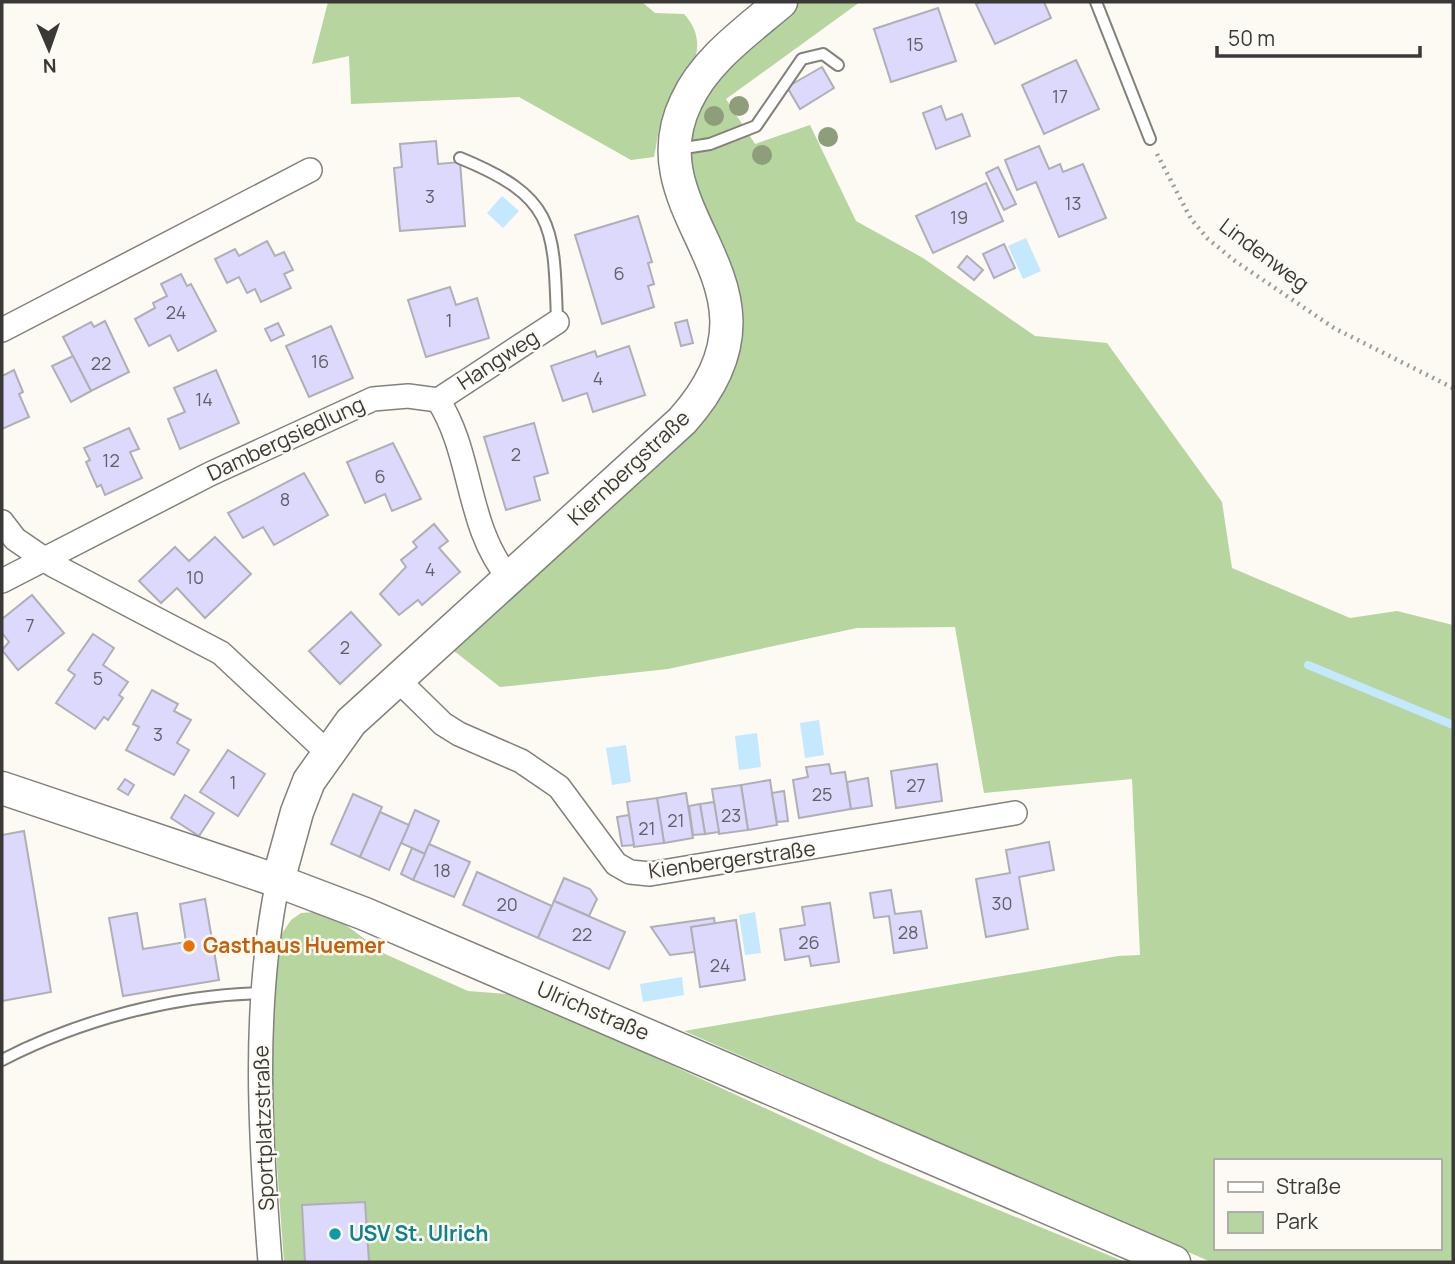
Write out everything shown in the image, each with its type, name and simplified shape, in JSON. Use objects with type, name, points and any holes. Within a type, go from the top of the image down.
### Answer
[{"type":"street","name":"Kiernbergstraße","points":[[278,881],[297,812],[309,781],[327,752],[351,722],[682,421],[702,399],[716,376],[725,352],[726,303],[685,197],[675,149],[678,125],[686,102],[701,77],[719,56],[781,2]]},
{"type":"street","points":[[2,330],[310,170]]},
{"type":"street","name":"Hangweg","points":[[439,400],[557,322]]},
{"type":"street","name":"Dambergsiedlung","points":[[2,581],[210,474],[373,399],[408,396],[439,400]]},
{"type":"street","points":[[439,400],[452,420],[488,547],[509,578]]},
{"type":"street","points":[[2,522],[15,540],[43,559],[221,653],[327,752]]},
{"type":"street","name":"Kienbergerstraße","points":[[397,678],[443,723],[459,734],[521,761],[559,788],[617,864],[630,872],[650,874],[783,854],[1016,813]]},
{"type":"street","name":"Ulrichstraße","points":[[2,788],[278,881],[530,984],[1174,1262]]},
{"type":"street","name":"Sportplatzstraße","points":[[271,1262],[261,1082],[261,993],[268,927],[278,881]]},
{"type":"lane","points":[[1096,2],[1150,139]]},
{"type":"lane","points":[[675,149],[710,144],[756,126],[802,59],[823,54],[838,65]]},
{"type":"lane","name":"Hangweg","points":[[460,158],[492,171],[524,191],[540,209],[550,238],[557,322]]},
{"type":"lane","points":[[2,1060],[29,1046],[105,1019],[164,1005],[234,994],[261,993]]},
{"type":"path","name":"Lindenweg","points":[[1150,139],[1191,219],[1208,239],[1235,261],[1334,328],[1453,388]]},
{"type":"green space","points":[[328,2],[642,2],[655,13],[684,14],[694,29],[697,43],[690,72],[659,130],[654,157],[631,160],[519,97],[351,104],[349,56],[312,64]]},
{"type":"green space","points":[[799,2],[860,2],[726,99],[755,144],[810,125],[856,221],[923,258],[1035,336],[1107,343],[1222,502],[1232,568],[1350,618],[1397,611],[1453,625],[1453,1262],[1211,1262],[684,1031],[1118,956],[1140,955],[1132,779],[984,793],[955,627],[857,628],[668,669],[500,687],[449,647],[731,370],[687,160],[699,105],[714,83]]},
{"type":"green space","points":[[316,912],[335,917],[385,954],[468,991],[519,995],[880,1161],[1125,1262],[284,1262],[269,1057],[279,938],[291,920],[301,913]]},
{"type":"water","points":[[502,196],[519,211],[503,228],[487,213]]},
{"type":"water","points":[[1026,238],[1041,271],[1023,279],[1008,246]]},
{"type":"water","points":[[819,720],[824,755],[805,758],[800,723]]},
{"type":"water","points":[[757,733],[761,767],[739,770],[735,736]]},
{"type":"water","points":[[626,745],[631,782],[612,785],[606,748]]},
{"type":"water","points":[[755,912],[761,953],[745,955],[739,915]]},
{"type":"water","points":[[682,977],[684,995],[643,1002],[640,984]]},
{"type":"building","points":[[1044,2],[1051,18],[995,44],[976,4]]},
{"type":"building","points":[[938,8],[956,61],[891,82],[874,29]]},
{"type":"building","points":[[1076,60],[1099,109],[1044,134],[1022,85]]},
{"type":"building","points":[[822,67],[834,88],[800,109],[787,87]]},
{"type":"building","points":[[941,106],[946,120],[962,114],[970,136],[936,149],[923,113]]},
{"type":"building","points":[[436,141],[438,164],[460,162],[465,226],[400,231],[394,168],[402,167],[400,144]]},
{"type":"building","points":[[1039,146],[1049,169],[1060,164],[1063,172],[1083,164],[1106,218],[1059,237],[1036,182],[1017,190],[1005,160]]},
{"type":"building","points":[[998,167],[1016,204],[1004,210],[986,173]]},
{"type":"building","points":[[986,183],[1003,221],[933,253],[916,216]]},
{"type":"building","points":[[638,216],[652,262],[648,263],[654,284],[648,286],[654,307],[602,324],[575,235]]},
{"type":"building","points":[[267,241],[275,256],[284,252],[293,270],[284,274],[291,288],[261,302],[255,289],[247,293],[239,277],[227,283],[215,259],[235,249],[239,256]]},
{"type":"building","points":[[1004,244],[1015,268],[994,278],[983,254]]},
{"type":"building","points":[[967,256],[983,270],[974,280],[958,267]]},
{"type":"building","points":[[181,274],[187,286],[191,284],[216,331],[178,351],[170,335],[149,346],[135,319],[155,308],[153,303],[167,296],[161,284]]},
{"type":"building","points":[[450,287],[456,305],[477,298],[489,338],[426,357],[408,300]]},
{"type":"building","points":[[687,320],[693,343],[681,346],[675,323]]},
{"type":"building","points":[[105,321],[129,372],[91,391],[63,337],[91,322],[94,327]]},
{"type":"building","points":[[278,323],[284,335],[271,341],[265,329]]},
{"type":"building","points":[[331,326],[353,378],[309,397],[286,346]]},
{"type":"building","points":[[629,346],[645,395],[593,412],[587,393],[563,401],[551,366],[595,351],[597,357]]},
{"type":"building","points":[[73,356],[91,391],[71,402],[52,366]]},
{"type":"building","points":[[14,370],[23,392],[19,394],[29,417],[2,429],[2,376]]},
{"type":"building","points":[[216,370],[239,423],[180,449],[168,419],[185,412],[174,388]]},
{"type":"building","points":[[534,423],[548,473],[534,477],[540,500],[506,510],[484,437]]},
{"type":"building","points":[[129,428],[139,449],[130,452],[142,478],[105,495],[101,485],[97,487],[86,462],[90,460],[84,448]]},
{"type":"building","points":[[393,443],[421,499],[392,511],[385,494],[365,503],[347,462]]},
{"type":"building","points":[[304,473],[328,515],[274,545],[263,527],[243,538],[228,513]]},
{"type":"building","points":[[434,524],[448,541],[439,548],[460,572],[422,605],[418,600],[399,615],[380,594],[406,567],[401,560],[417,547],[413,542]]},
{"type":"building","points":[[215,537],[251,574],[205,618],[177,588],[161,603],[139,581],[175,547],[189,561]]},
{"type":"building","points":[[32,595],[64,633],[18,670],[2,650],[9,642],[2,633],[2,619]]},
{"type":"building","points":[[351,612],[381,645],[340,684],[309,651]]},
{"type":"building","points":[[93,634],[114,648],[103,665],[128,682],[119,695],[123,698],[108,720],[104,717],[95,729],[56,703],[75,675],[68,670]]},
{"type":"building","points":[[152,690],[178,704],[174,711],[191,720],[177,743],[189,750],[174,775],[126,750],[139,727],[133,724]]},
{"type":"building","points":[[228,750],[265,774],[238,816],[200,792]]},
{"type":"building","points":[[829,764],[831,774],[845,772],[851,809],[799,818],[793,780],[808,777],[806,767]]},
{"type":"building","points":[[937,764],[942,801],[896,808],[891,771]]},
{"type":"building","points":[[868,778],[872,806],[851,809],[847,782]]},
{"type":"building","points":[[125,779],[134,785],[128,795],[118,789]]},
{"type":"building","points":[[770,780],[777,825],[748,830],[741,785]]},
{"type":"building","points":[[741,785],[748,830],[719,834],[712,789]]},
{"type":"building","points":[[784,791],[788,821],[777,822],[772,793]]},
{"type":"building","points":[[686,793],[693,838],[664,843],[657,798]]},
{"type":"building","points":[[353,794],[382,807],[360,857],[331,844]]},
{"type":"building","points":[[185,795],[214,813],[199,836],[171,818]]},
{"type":"building","points":[[657,798],[664,843],[634,847],[627,802]]},
{"type":"building","points":[[714,802],[719,832],[705,834],[700,804]]},
{"type":"building","points":[[700,804],[705,834],[693,835],[689,806]]},
{"type":"building","points":[[415,810],[439,821],[425,854],[401,843]]},
{"type":"building","points":[[380,812],[409,825],[389,870],[360,857]]},
{"type":"building","points":[[629,815],[634,845],[622,846],[617,817]]},
{"type":"building","points":[[24,831],[51,992],[2,1001],[2,835]]},
{"type":"building","points":[[1049,842],[1054,870],[1019,877],[1028,929],[986,937],[976,879],[1010,873],[1006,850]]},
{"type":"building","points":[[429,844],[470,862],[454,897],[413,880]]},
{"type":"building","points":[[412,848],[425,854],[413,880],[401,874]]},
{"type":"building","points":[[477,872],[552,906],[538,938],[463,905]]},
{"type":"building","points":[[564,878],[590,889],[597,899],[589,916],[554,901]]},
{"type":"building","points":[[891,890],[895,914],[921,911],[927,948],[894,953],[889,916],[874,918],[870,893]]},
{"type":"building","name":"Gasthaus Huemer","points":[[205,899],[219,980],[123,996],[109,918],[137,913],[143,949],[186,942],[180,904]]},
{"type":"building","points":[[554,901],[625,932],[609,969],[538,938]]},
{"type":"building","points":[[830,903],[839,962],[811,966],[809,956],[785,960],[780,929],[805,925],[802,907]]},
{"type":"building","points":[[714,918],[715,924],[691,927],[695,952],[670,955],[651,927]]},
{"type":"building","points":[[736,920],[745,980],[700,987],[691,927]]},
{"type":"building","points":[[318,938],[321,947],[313,951],[309,942]]},
{"type":"building","name":"USV St. Ulrich","points":[[365,1202],[369,1262],[305,1262],[302,1205]]},
{"type":"waterway","points":[[1308,665],[1453,725]]},
{"type":"place","name":"Gasthaus Huemer","points":[[189,946]]},
{"type":"place","name":"USV St. Ulrich","points":[[335,1234]]}]
